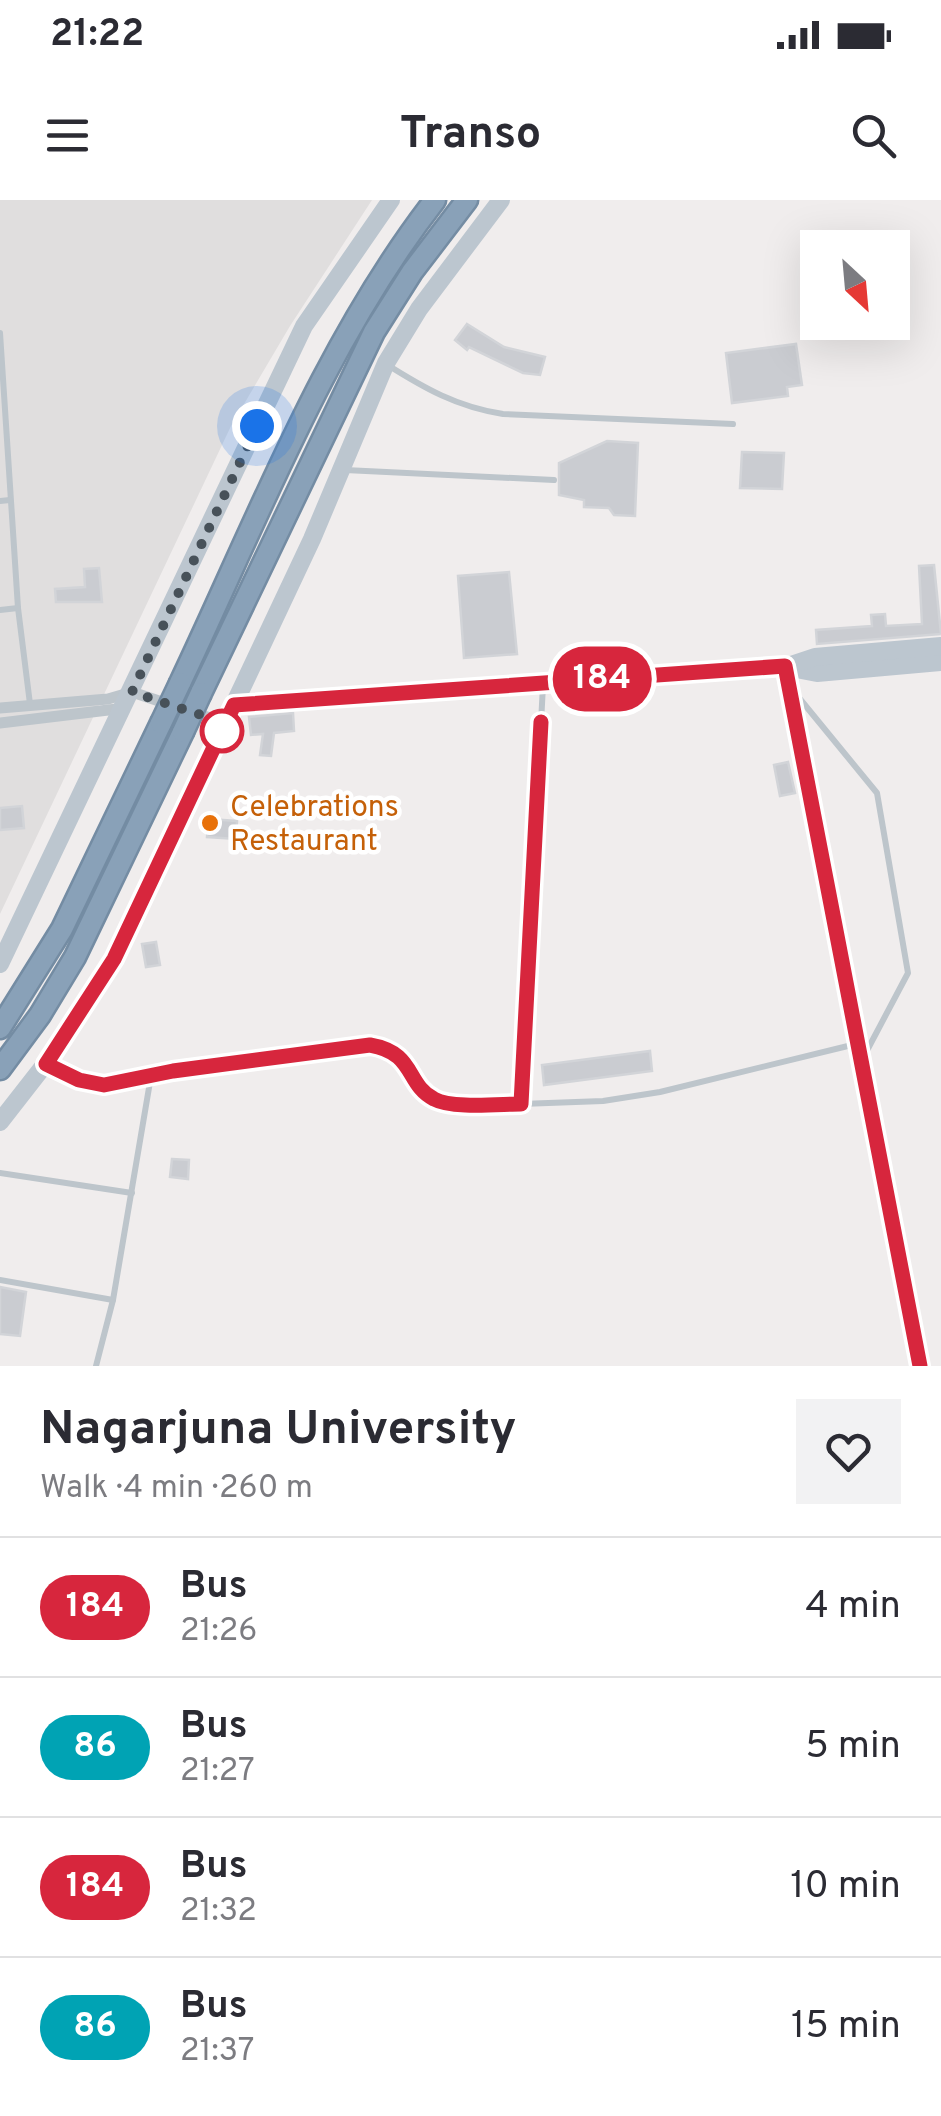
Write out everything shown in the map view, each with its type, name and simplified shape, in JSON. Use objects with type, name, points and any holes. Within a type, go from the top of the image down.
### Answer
[{"type":"highway","points":[[0,1028],[62,929],[329,368],[388,263],[435,200]]},
{"type":"highway","points":[[0,1070],[75,957],[374,332],[412,272],[467,200]]},
{"type":"main road","points":[[0,964],[304,326],[391,200]]},
{"type":"main road","points":[[0,1122],[46,1064],[114,959],[234,705],[386,363],[420,309],[501,200]]},
{"type":"main road","points":[[787,676],[815,657],[941,646]]},
{"type":"main road","points":[[234,705],[543,684],[787,676],[941,662]]},
{"type":"street","points":[[787,676],[920,1366]]},
{"type":"street","points":[[0,724],[128,700]]},
{"type":"street","points":[[0,708],[128,700],[225,723]]},
{"type":"lane","points":[[0,333],[18,608],[30,704]]},
{"type":"lane","points":[[386,363],[432,393],[474,409],[503,414],[732,424]]},
{"type":"lane","points":[[341,470],[554,480]]},
{"type":"lane","points":[[0,501],[10,500]]},
{"type":"lane","points":[[0,610],[18,608]]},
{"type":"lane","points":[[787,676],[878,793],[908,974],[861,1061]]},
{"type":"lane","points":[[521,1104],[543,684]]},
{"type":"lane","points":[[46,1064],[93,1084],[116,1084],[370,1045],[394,1052],[427,1094],[439,1101],[521,1104],[603,1101],[660,1092],[858,1044]]},
{"type":"lane","points":[[96,1366],[113,1300],[151,1076]]},
{"type":"lane","points":[[0,1174],[132,1193]]},
{"type":"lane","points":[[0,1280],[113,1300]]},
{"type":"shaded area","points":[[0,200],[372,200],[231,426],[0,914]]},
{"type":"building","points":[[467,324],[504,347],[545,357],[540,375],[523,373],[469,347],[467,350],[455,340]]},
{"type":"building","points":[[796,344],[802,385],[787,387],[788,396],[732,403],[726,353]]},
{"type":"building","points":[[607,441],[638,443],[635,516],[614,515],[609,508],[584,507],[584,500],[559,495],[559,463]]},
{"type":"building","points":[[742,452],[784,453],[782,489],[740,488]]},
{"type":"building","points":[[934,565],[941,634],[817,644],[816,630],[872,626],[871,615],[885,614],[886,626],[922,624],[919,566]]},
{"type":"building","points":[[99,568],[102,602],[56,602],[55,589],[85,587],[84,569]]},
{"type":"building","points":[[509,572],[517,654],[464,658],[458,576]]},
{"type":"building","points":[[293,713],[294,731],[274,733],[271,756],[260,755],[263,734],[251,735],[249,717]]},
{"type":"building","points":[[788,762],[795,793],[780,796],[774,765]]},
{"type":"building","points":[[22,806],[24,828],[0,830],[0,808]]},
{"type":"building","points":[[208,819],[237,821],[236,839],[207,837]]},
{"type":"building","points":[[156,942],[160,965],[146,967],[142,944]]},
{"type":"building","points":[[650,1051],[652,1071],[544,1085],[542,1065]]},
{"type":"building","points":[[172,1159],[189,1160],[188,1179],[170,1177]]},
{"type":"building","points":[[0,1287],[26,1292],[20,1336],[0,1334]]},
{"type":"bus line","name":"184","points":[[541,722],[521,1104],[439,1101],[427,1094],[394,1052],[370,1045],[173,1071],[104,1085],[79,1080],[46,1064],[114,959],[234,705],[785,666],[920,1366]]},
{"type":"place","name":"Celebrations Restaurant","points":[[210,823]]},
{"type":"route","points":[[222,731],[225,723],[132,692],[257,426]]}]
